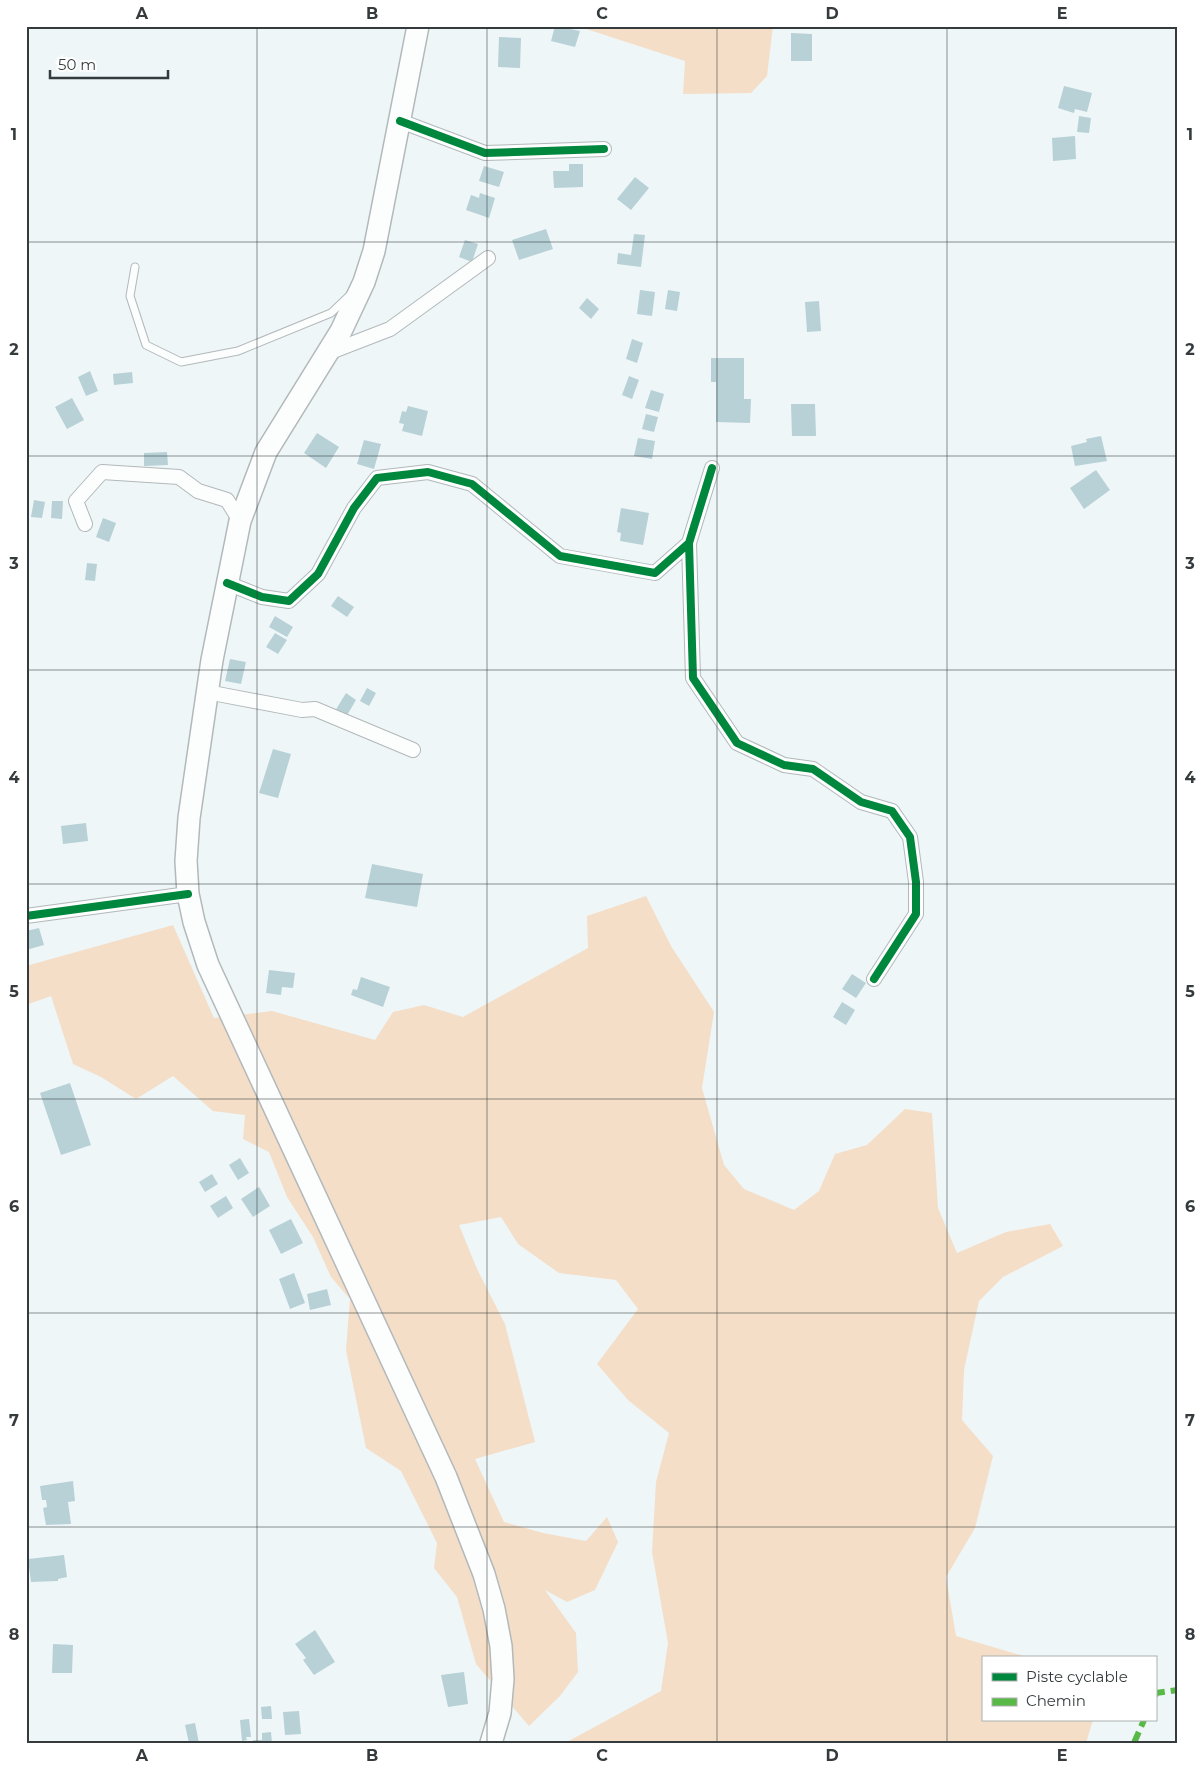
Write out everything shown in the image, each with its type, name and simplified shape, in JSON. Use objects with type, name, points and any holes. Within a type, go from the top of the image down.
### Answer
[{"type":"main road","points":[[418,26],[374,251],[364,282],[328,353],[266,452],[240,521],[207,692],[188,818],[186,861],[188,894],[194,922],[208,965],[446,1477],[484,1574],[494,1609],[501,1646],[500,1713],[492,1743]]},
{"type":"street","points":[[400,121],[484,153],[604,149]]},
{"type":"street","points":[[328,353],[390,329],[488,258]]},
{"type":"street","points":[[712,468],[689,543],[693,678],[737,743],[784,765],[813,769],[861,802],[892,811],[910,837],[916,882],[916,914],[874,979]]},
{"type":"street","points":[[85,524],[76,502],[102,472],[179,477],[198,491],[227,500],[240,521]]},
{"type":"street","points":[[227,583],[262,597],[289,601],[318,574],[354,508],[377,478],[428,472],[472,484],[560,556],[655,573],[689,543]]},
{"type":"street","points":[[207,692],[302,710],[315,709],[413,750]]},
{"type":"street","points":[[26,916],[188,894]]},
{"type":"lane","points":[[135,267],[130,296],[146,345],[181,362],[238,351],[331,313],[364,282]]},
{"type":"shaded area","points":[[577,26],[773,26],[767,76],[751,93],[683,94],[685,61]]},
{"type":"shaded area","points":[[646,896],[671,946],[714,1012],[702,1088],[724,1165],[744,1189],[794,1210],[819,1191],[835,1154],[867,1145],[905,1109],[932,1113],[938,1208],[957,1253],[1006,1232],[1050,1224],[1063,1246],[1003,1277],[979,1301],[964,1370],[962,1420],[993,1456],[975,1528],[946,1577],[956,1636],[1023,1656],[982,1656],[982,1722],[1092,1722],[1086,1743],[565,1743],[661,1691],[668,1643],[652,1552],[656,1482],[669,1433],[628,1400],[597,1364],[638,1309],[616,1280],[559,1273],[518,1244],[501,1217],[459,1225],[477,1269],[505,1324],[535,1442],[475,1459],[504,1522],[543,1533],[586,1541],[607,1517],[618,1542],[595,1590],[567,1602],[545,1590],[576,1633],[578,1672],[560,1696],[529,1726],[476,1664],[457,1597],[434,1568],[437,1543],[401,1471],[366,1448],[346,1350],[350,1299],[331,1277],[313,1237],[287,1197],[269,1152],[243,1139],[245,1115],[213,1111],[173,1076],[136,1099],[101,1077],[73,1064],[51,996],[26,1005],[26,966],[173,925],[214,1018],[272,1011],[375,1040],[393,1012],[424,1005],[463,1017],[588,948],[587,916]]},
{"type":"building","points":[[555,26],[580,31],[575,47],[551,41]]},
{"type":"building","points":[[791,33],[812,34],[812,61],[791,61]]},
{"type":"building","points":[[499,37],[521,38],[520,68],[498,67]]},
{"type":"building","points":[[1064,86],[1092,93],[1087,112],[1075,109],[1074,113],[1058,108]]},
{"type":"building","points":[[1079,116],[1091,118],[1089,133],[1077,132]]},
{"type":"building","points":[[1075,136],[1076,159],[1053,161],[1052,138]]},
{"type":"building","points":[[569,164],[583,164],[583,187],[554,188],[553,171],[569,171]]},
{"type":"building","points":[[484,166],[504,172],[499,187],[479,181]]},
{"type":"building","points":[[635,177],[649,188],[631,210],[617,199]]},
{"type":"building","points":[[480,193],[495,198],[489,218],[466,210],[471,195],[479,198]]},
{"type":"building","points":[[546,229],[553,249],[519,260],[512,240]]},
{"type":"building","points":[[634,234],[645,235],[641,267],[617,264],[618,253],[631,255]]},
{"type":"building","points":[[465,240],[478,244],[472,262],[459,257]]},
{"type":"building","points":[[640,290],[655,292],[652,316],[637,314]]},
{"type":"building","points":[[668,290],[680,292],[677,311],[665,309]]},
{"type":"building","points":[[587,298],[599,309],[591,319],[579,308]]},
{"type":"building","points":[[819,301],[821,331],[807,332],[805,302]]},
{"type":"building","points":[[632,339],[643,343],[637,363],[626,359]]},
{"type":"building","points":[[711,358],[744,358],[744,399],[751,399],[750,423],[716,422],[716,382],[711,382]]},
{"type":"building","points":[[90,371],[98,391],[86,396],[78,377]]},
{"type":"building","points":[[132,372],[133,383],[114,385],[113,374]]},
{"type":"building","points":[[629,376],[639,380],[632,399],[622,395]]},
{"type":"building","points":[[651,390],[664,394],[659,412],[645,408]]},
{"type":"building","points":[[72,398],[84,420],[67,429],[55,407]]},
{"type":"building","points":[[791,404],[815,404],[816,436],[792,436]]},
{"type":"building","points":[[408,406],[428,411],[422,436],[402,431],[404,424],[399,423],[402,411],[406,412]]},
{"type":"building","points":[[646,414],[658,417],[654,432],[642,429]]},
{"type":"building","points":[[317,433],[339,447],[326,468],[304,453]]},
{"type":"building","points":[[1101,436],[1107,461],[1075,466],[1071,446],[1087,442],[1086,439]]},
{"type":"building","points":[[638,438],[655,441],[652,459],[634,456]]},
{"type":"building","points":[[364,440],[381,444],[374,469],[357,464]]},
{"type":"building","points":[[167,452],[168,465],[144,466],[144,453]]},
{"type":"building","points":[[1096,470],[1110,490],[1084,509],[1070,488]]},
{"type":"building","points":[[34,500],[45,502],[42,518],[31,517]]},
{"type":"building","points":[[52,501],[63,501],[62,519],[51,518]]},
{"type":"building","points":[[621,508],[649,513],[643,545],[620,541],[621,533],[617,532]]},
{"type":"building","points":[[103,518],[116,523],[109,542],[96,537]]},
{"type":"building","points":[[87,563],[97,564],[95,581],[85,580]]},
{"type":"building","points":[[338,596],[354,607],[347,617],[331,606]]},
{"type":"building","points":[[275,616],[293,627],[287,637],[269,627]]},
{"type":"building","points":[[275,633],[287,640],[278,654],[266,647]]},
{"type":"building","points":[[230,659],[246,662],[241,684],[225,681]]},
{"type":"building","points":[[367,688],[376,693],[369,706],[360,701]]},
{"type":"building","points":[[346,693],[356,700],[346,717],[335,711]]},
{"type":"building","points":[[273,749],[291,754],[278,798],[259,793]]},
{"type":"building","points":[[86,823],[88,841],[63,844],[61,826]]},
{"type":"building","points":[[372,864],[423,874],[417,907],[365,898]]},
{"type":"building","points":[[39,928],[44,945],[26,950],[26,931]]},
{"type":"building","points":[[269,970],[295,973],[293,988],[282,987],[281,995],[266,993]]},
{"type":"building","points":[[852,974],[866,983],[856,998],[842,989]]},
{"type":"building","points":[[361,977],[390,987],[383,1007],[351,995],[353,989],[357,990]]},
{"type":"building","points":[[842,1002],[855,1010],[846,1025],[833,1017]]},
{"type":"building","points":[[70,1083],[91,1145],[61,1155],[40,1093]]},
{"type":"building","points":[[240,1158],[249,1173],[238,1180],[229,1165]]},
{"type":"building","points":[[212,1174],[218,1184],[205,1192],[199,1182]]},
{"type":"building","points":[[259,1187],[270,1206],[253,1217],[241,1199]]},
{"type":"building","points":[[226,1196],[233,1208],[218,1218],[210,1206]]},
{"type":"building","points":[[291,1219],[303,1243],[281,1254],[269,1230]]},
{"type":"building","points":[[294,1273],[305,1303],[290,1309],[279,1279]]},
{"type":"building","points":[[327,1289],[331,1305],[310,1310],[307,1294]]},
{"type":"building","points":[[73,1481],[75,1501],[68,1502],[71,1524],[46,1525],[43,1508],[47,1507],[46,1500],[42,1500],[40,1486]]},
{"type":"building","points":[[64,1555],[67,1577],[58,1579],[58,1581],[31,1582],[28,1559]]},
{"type":"building","points":[[315,1630],[335,1662],[314,1675],[303,1660],[306,1658],[295,1644]]},
{"type":"building","points":[[53,1644],[73,1645],[72,1673],[52,1673]]},
{"type":"building","points":[[464,1672],[468,1704],[448,1707],[441,1675]]},
{"type":"building","points":[[271,1706],[272,1719],[262,1719],[261,1707]]},
{"type":"building","points":[[299,1711],[301,1734],[285,1735],[283,1712]]},
{"type":"building","points":[[249,1719],[251,1737],[246,1737],[247,1740],[242,1741],[240,1720]]},
{"type":"building","points":[[195,1723],[199,1743],[189,1743],[185,1725]]},
{"type":"building","points":[[271,1732],[272,1743],[254,1743],[253,1740],[262,1740],[262,1733]]},
{"type":"marked path","points":[[1156,1693],[1178,1690]]},
{"type":"marked path","points":[[1134,1743],[1143,1722]]},
{"type":"cycle path","points":[[400,121],[485,153],[604,149]]},
{"type":"cycle path","points":[[227,583],[262,597],[289,601],[318,574],[354,508],[377,478],[428,472],[472,484],[560,556],[655,573],[689,543],[712,468]]},
{"type":"cycle path","points":[[689,543],[693,678],[737,743],[784,765],[813,769],[861,802],[892,811],[910,837],[916,882],[916,914],[874,979]]},
{"type":"cycle path","points":[[26,916],[188,894]]}]
